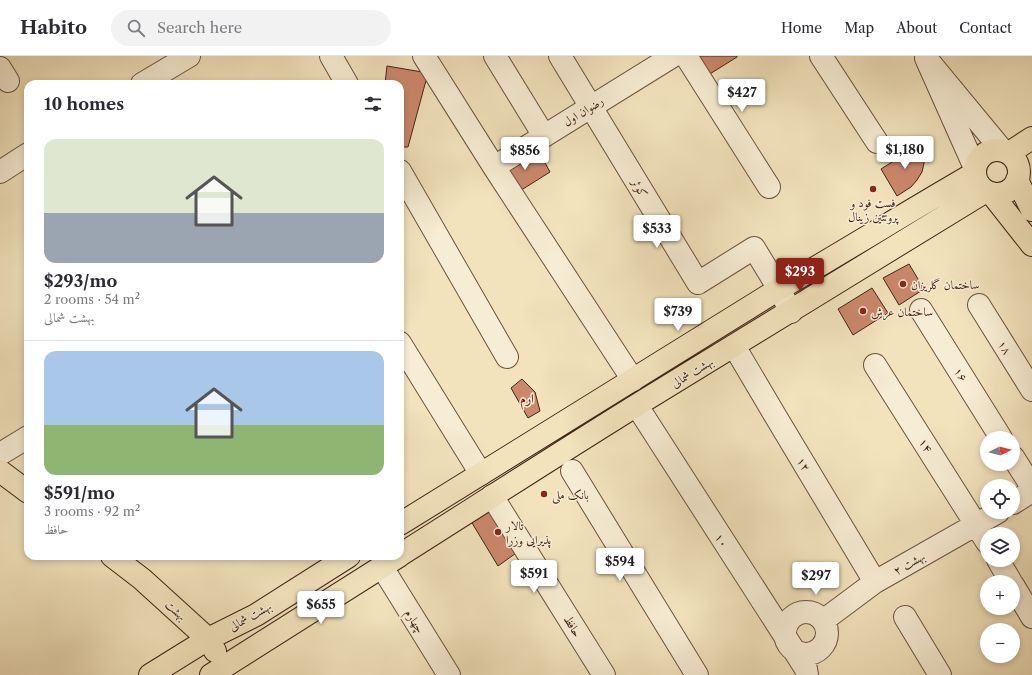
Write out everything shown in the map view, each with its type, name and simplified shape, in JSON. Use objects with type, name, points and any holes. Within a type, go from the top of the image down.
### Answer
[{"type":"main road","points":[[1032,138],[1005,152],[990,151],[985,153],[977,162],[982,181],[1032,245]]},
{"type":"main road","points":[[1005,152],[1016,162],[1023,173],[1032,210]]},
{"type":"main road","points":[[982,181],[1002,193],[1011,188],[1023,173]]},
{"type":"main road","name":"بهشت شمالی","points":[[404,518],[481,474],[779,289],[982,181]]},
{"type":"main road","name":"بهشت شمالی","points":[[404,553],[636,406],[791,312],[982,181]]},
{"type":"main road","points":[[0,471],[24,489]]},
{"type":"main road","name":"بهشت","points":[[117,560],[142,579],[208,639],[221,672]]},
{"type":"main road","name":"بهشت شمالی","points":[[150,675],[208,639],[256,615],[343,560]]},
{"type":"main road","name":"بهشت شمالی","points":[[221,672],[392,560]]},
{"type":"street","points":[[149,80],[189,56]]},
{"type":"street","points":[[330,56],[345,80]]},
{"type":"street","points":[[424,56],[494,167],[633,380]]},
{"type":"street","points":[[495,56],[544,136]]},
{"type":"street","name":"کوثر","points":[[560,56],[698,283],[754,248],[779,289]]},
{"type":"street","name":"رضوان اول","points":[[494,167],[673,56]]},
{"type":"street","points":[[686,56],[769,187]]},
{"type":"street","points":[[821,56],[876,142]]},
{"type":"street","points":[[925,57],[1005,152]]},
{"type":"street","points":[[925,57],[982,181]]},
{"type":"street","points":[[0,172],[24,157]]},
{"type":"street","points":[[404,186],[408,202],[507,357]]},
{"type":"street","points":[[779,289],[791,312]]},
{"type":"street","name":"۱۸","points":[[979,305],[1032,390]]},
{"type":"street","name":"۱۶","points":[[922,310],[997,431]]},
{"type":"street","name":"۱۲","points":[[734,346],[875,582]]},
{"type":"street","points":[[404,349],[481,474]]},
{"type":"street","name":"۱۴","points":[[875,365],[980,530]]},
{"type":"street","name":"۱۰","points":[[636,406],[789,645],[806,669],[807,675]]},
{"type":"street","points":[[0,454],[24,439]]},
{"type":"street","points":[[1020,467],[1032,487]]},
{"type":"street","points":[[572,471],[696,675]]},
{"type":"street","points":[[1020,498],[1032,491]]},
{"type":"street","name":"حافظ","points":[[492,496],[604,675]]},
{"type":"street","name":"بهشت ۲","points":[[987,527],[993,519]]},
{"type":"street","name":"بهشت ۲","points":[[824,620],[875,582],[980,534]]},
{"type":"street","name":"چهارم","points":[[394,560],[449,675]]},
{"type":"street","points":[[1020,597],[1032,617]]},
{"type":"street","points":[[806,611],[813,612],[824,620],[828,634],[822,647],[816,652],[809,654],[801,653],[789,645],[785,633],[789,620],[794,616],[800,612],[806,611]]},
{"type":"street","points":[[905,617],[940,675]]},
{"type":"building","points":[[690,56],[737,56],[737,57],[705,77]]},
{"type":"building","points":[[387,66],[428,73],[408,147],[404,147],[404,80],[385,80]]},
{"type":"building","points":[[922,143],[924,163],[922,172],[911,187],[897,196],[881,169]]},
{"type":"building","points":[[537,148],[550,172],[515,194],[499,170]]},
{"type":"building","name":"ساختمان گلریزان","points":[[909,264],[924,289],[899,305],[883,278]]},
{"type":"building","name":"ساختمان عرش","points":[[872,288],[888,313],[853,335],[838,309]]},
{"type":"building","points":[[522,379],[535,392],[540,411],[528,418],[511,388]]},
{"type":"building","name":"تالار پذیرایی وزرا","points":[[500,497],[526,546],[498,566],[469,518]]},
{"type":"place","name":"فست فود و پروتئین زینال","points":[[873,189]]},
{"type":"place","name":"ساختمان گلریزان","points":[[903,284]]},
{"type":"place","name":"ساختمان عرش","points":[[863,311]]},
{"type":"place","name":"بانک ملی","points":[[544,494]]},
{"type":"place","name":"تالار پذیرایی وزرا","points":[[498,532]]},
{"type":"district","name":"ارم","points":[[527,398]]}]
